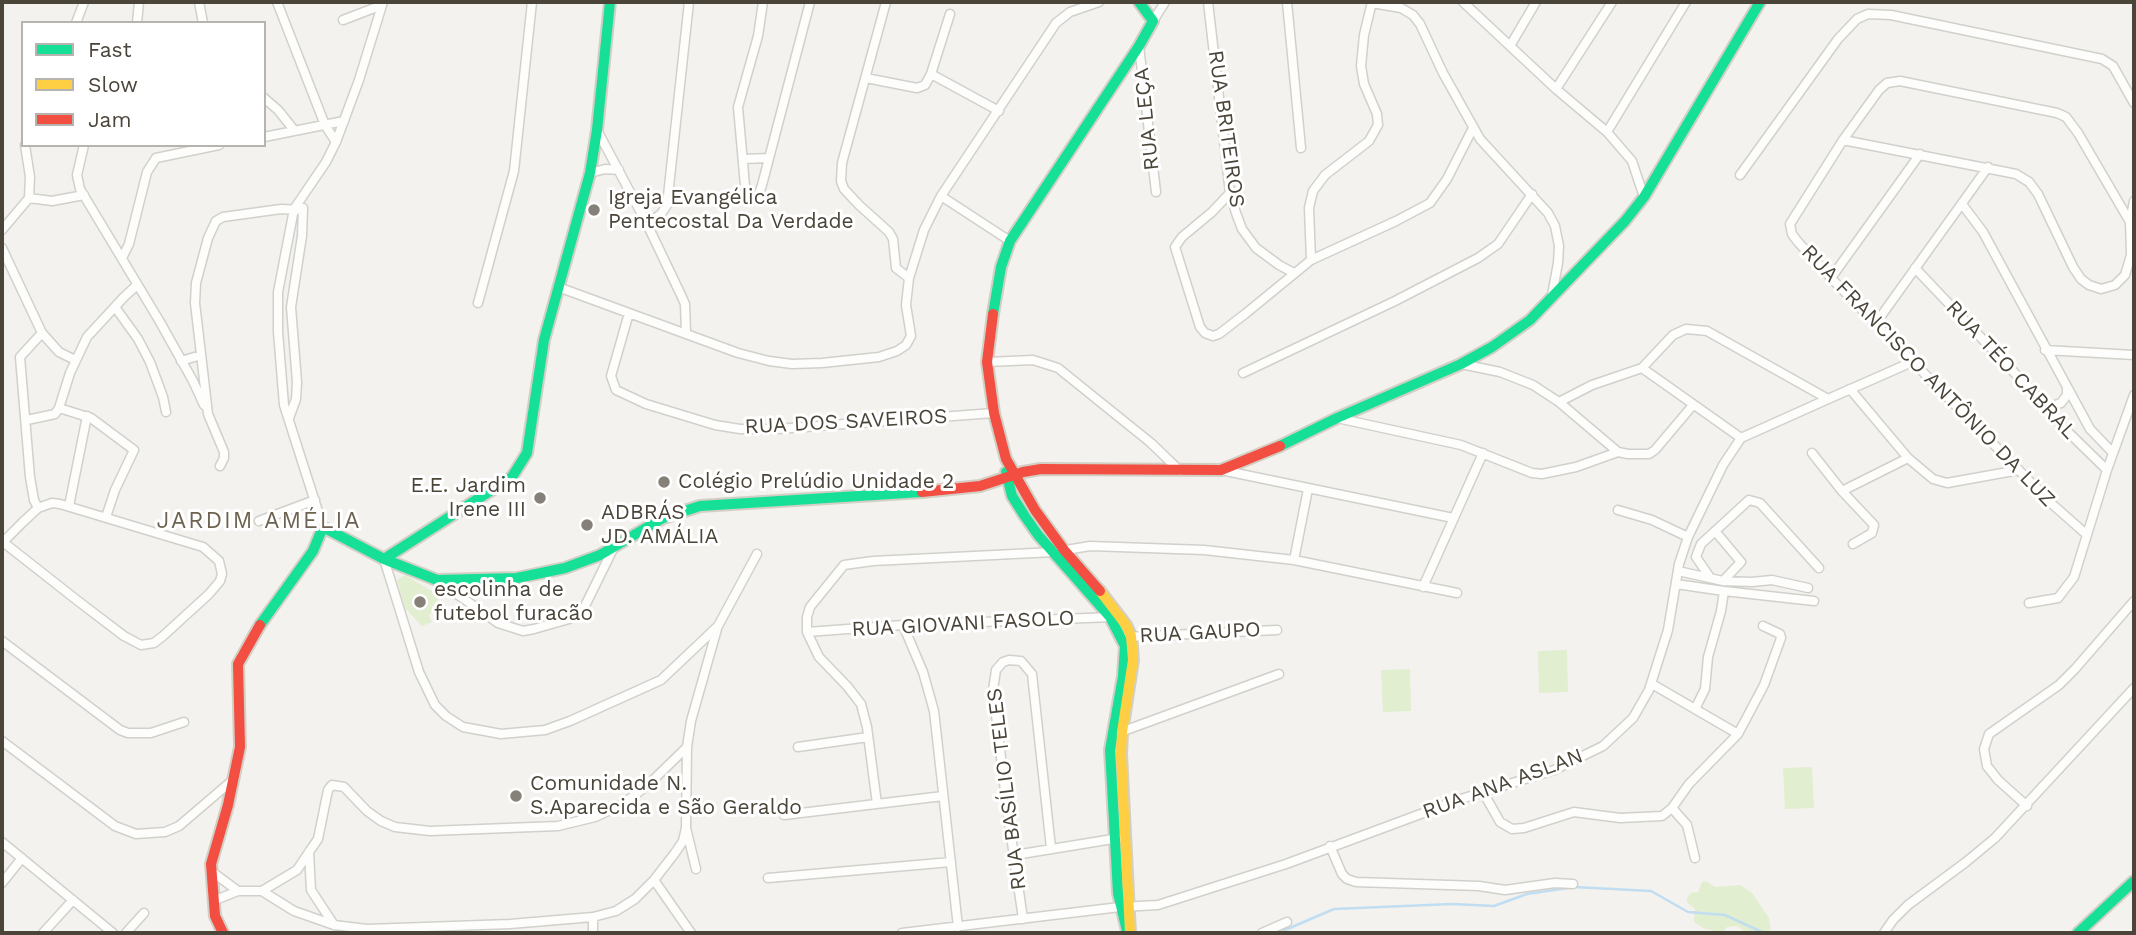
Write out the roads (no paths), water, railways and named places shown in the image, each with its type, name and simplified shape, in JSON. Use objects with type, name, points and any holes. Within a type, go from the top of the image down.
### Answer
[{"type":"street","points":[[77,21],[84,2]]},
{"type":"street","points":[[137,21],[139,2]]},
{"type":"street","points":[[199,2],[203,21]]},
{"type":"street","points":[[276,2],[325,125],[336,142]]},
{"type":"street","points":[[478,303],[514,171],[533,2]]},
{"type":"street","points":[[384,559],[512,477],[523,463],[530,440],[544,340],[590,173],[610,2]]},
{"type":"street","points":[[647,224],[664,210],[668,199],[689,2]]},
{"type":"street","points":[[763,2],[758,36],[738,107],[747,200],[756,198],[760,191],[810,2]]},
{"type":"street","points":[[886,2],[842,163],[841,181],[844,189],[889,232],[893,240],[896,268],[909,278]]},
{"type":"street","points":[[558,287],[738,353],[769,361],[792,364],[879,356],[903,348],[910,339],[906,305],[909,278],[924,230],[941,196],[1056,23],[1070,12],[1099,2]]},
{"type":"street","points":[[1139,2],[1153,21]]},
{"type":"street","points":[[1129,933],[1110,780],[1127,637],[1115,617],[1059,551],[1038,535],[1012,496],[994,413],[987,362],[1001,267],[1010,241],[1139,47],[1165,2]]},
{"type":"street","name":"RUA BRITEIROS","points":[[1208,2],[1230,193],[1242,229],[1250,241],[1264,256],[1294,273]]},
{"type":"street","points":[[1287,2],[1301,148]]},
{"type":"street","points":[[1311,260],[1309,208],[1313,191],[1325,175],[1369,141],[1378,125],[1361,66],[1364,35],[1372,2],[1401,8],[1413,15],[1473,128],[1490,151],[1548,213],[1558,236],[1558,263],[1552,295]]},
{"type":"street","points":[[1463,2],[1556,89],[1607,132],[1632,161],[1644,197]]},
{"type":"street","points":[[1510,46],[1536,2]]},
{"type":"street","points":[[1556,89],[1612,2]]},
{"type":"street","points":[[1607,132],[1686,2]]},
{"type":"street","points":[[1221,470],[1257,457],[1337,418],[1461,364],[1492,347],[1530,320],[1625,221],[1644,197],[1760,2]]},
{"type":"street","points":[[343,20],[383,4]]},
{"type":"street","points":[[223,933],[212,901],[211,871],[240,747],[238,664],[251,638],[313,551],[323,527],[284,405],[277,314],[278,292],[302,198],[336,142],[383,4]]},
{"type":"street","points":[[866,78],[917,88],[925,85],[950,14]]},
{"type":"street","points":[[1740,175],[1838,39],[1857,19],[1868,15],[1891,15],[2102,59],[2113,66],[2134,103]]},
{"type":"street","name":"RUA LEÇA","points":[[1139,47],[1156,192]]},
{"type":"street","points":[[931,74],[999,111]]},
{"type":"street","name":"RUA FRANCISCO ANTÔNIO DA LUZ","points":[[2086,534],[2019,470],[1830,278],[1792,234],[1790,224],[1878,90],[1892,82],[1922,85],[2057,113],[2071,122],[2130,222]]},
{"type":"street","points":[[266,100],[294,130]]},
{"type":"street","points":[[266,137],[344,121]]},
{"type":"street","points":[[1230,193],[1176,244],[1175,252],[1188,282],[1200,327],[1210,335],[1219,334],[1311,260],[1430,203],[1447,179],[1473,128]]},
{"type":"street","points":[[597,130],[647,224],[685,304],[686,333]]},
{"type":"street","points":[[1843,140],[2009,171],[2029,182],[2038,194],[2073,267],[2089,285],[2101,289],[2115,285],[2125,275],[2133,255],[2130,222],[2134,201]]},
{"type":"street","points":[[2,230],[29,198],[30,177],[24,147]]},
{"type":"street","points":[[84,147],[78,175],[80,189],[181,361],[208,414],[224,452],[220,466]]},
{"type":"street","points":[[122,258],[130,244],[147,172],[156,159],[210,147]]},
{"type":"street","points":[[1830,278],[1920,153]]},
{"type":"street","points":[[743,159],[769,158]]},
{"type":"street","points":[[1876,323],[1989,167]]},
{"type":"street","points":[[590,173],[605,169],[619,170]]},
{"type":"street","points":[[1243,373],[1395,301],[1478,258],[1498,244],[1532,194]]},
{"type":"street","points":[[29,198],[52,201],[84,195]]},
{"type":"street","points":[[941,196],[1010,241]]},
{"type":"street","points":[[1962,204],[1983,232],[2094,436],[2113,453]]},
{"type":"street","points":[[208,414],[195,303],[196,283],[213,225],[218,219],[231,215],[298,210]]},
{"type":"street","points":[[289,418],[296,399],[297,382],[291,307],[302,236],[298,210]]},
{"type":"street","points":[[2,248],[42,333],[59,352],[75,360]]},
{"type":"street","name":"RUA TÉO CABRAL","points":[[1915,268],[2065,429],[2107,470]]},
{"type":"street","points":[[27,420],[55,414],[75,360],[87,337],[137,285]]},
{"type":"street","points":[[115,307],[146,354],[166,412]]},
{"type":"street","name":"RUA DOS SAVEIROS","points":[[629,313],[611,376],[616,390],[646,404],[715,425],[740,429],[778,429],[994,413]]},
{"type":"street","points":[[1559,402],[1592,385],[1642,368],[1673,335],[1686,329],[1707,331],[1828,399]]},
{"type":"street","points":[[38,508],[30,477],[20,357],[42,333]]},
{"type":"street","points":[[2045,350],[2134,355]]},
{"type":"street","points":[[181,361],[201,355]]},
{"type":"street","points":[[987,362],[1033,360],[1058,369],[1151,443],[1180,471]]},
{"type":"street","points":[[1642,368],[1741,438],[1912,362]]},
{"type":"street","points":[[1461,364],[1500,372],[1534,385],[1559,402],[1618,452]]},
{"type":"street","points":[[2045,405],[2061,403],[2067,395],[2067,388]]},
{"type":"street","points":[[1850,389],[1908,458],[1933,480],[1947,483],[2019,470]]},
{"type":"street","points":[[2029,603],[2058,598],[2074,577],[2107,470],[2134,395]]},
{"type":"street","points":[[1337,418],[1449,442],[1525,471],[1542,474],[1576,467],[1618,452],[1648,454],[1655,450],[1693,405]]},
{"type":"street","points":[[59,408],[87,416],[109,429],[134,450],[115,490],[106,517]]},
{"type":"street","points":[[69,506],[87,416]]},
{"type":"street","name":"RUA ANA ASLAN","points":[[902,933],[1158,905],[1256,874],[1483,792],[1554,770],[1603,746],[1633,718],[1652,684],[1668,631],[1679,568],[1688,537],[1723,465],[1741,438]]},
{"type":"street","points":[[1423,587],[1483,453]]},
{"type":"street","points":[[1812,453],[1874,525],[1874,531],[1853,544]]},
{"type":"street","points":[[1842,491],[1908,458]]},
{"type":"street","points":[[437,580],[494,579],[552,571],[583,562],[663,518],[700,506],[946,490],[981,486],[1041,469],[1068,467],[1112,471],[1221,470],[1452,518]]},
{"type":"street","points":[[1294,560],[1308,489]]},
{"type":"street","points":[[259,521],[315,500]]},
{"type":"street","points":[[1709,576],[1696,557],[1701,544],[1749,500],[1758,502],[1819,568]]},
{"type":"street","points":[[52,503],[69,506],[203,547],[219,561],[222,570],[220,581],[163,636],[146,645],[136,644],[2,542],[38,508],[52,503]]},
{"type":"street","points":[[1618,510],[1652,520],[1688,537]]},
{"type":"street","points":[[323,527],[384,559],[437,580],[482,613],[499,623],[523,631],[569,619],[584,608],[614,547]]},
{"type":"street","points":[[1715,531],[1741,562],[1723,581]]},
{"type":"street","points":[[877,804],[861,704],[819,657],[807,632],[810,607],[844,565],[873,561],[1059,551],[1090,546],[1204,550],[1294,560],[1457,593]]},
{"type":"street","points":[[696,869],[687,828],[687,747],[691,721],[718,626],[757,554]]},
{"type":"street","points":[[384,559],[419,672],[429,695],[440,710],[463,727],[501,734],[545,730],[592,713],[661,680],[718,626]]},
{"type":"street","points":[[1679,568],[1723,581],[1772,580],[1808,589]]},
{"type":"street","points":[[1676,584],[1814,601]]},
{"type":"street","points":[[1696,707],[1705,689],[1709,657],[1724,591]]},
{"type":"street","points":[[2027,806],[1998,780],[1987,766],[1984,749],[1989,734],[2059,684],[2134,601]]},
{"type":"street","name":"RUA GIOVANI FASOLO","points":[[807,632],[903,625],[1115,617]]},
{"type":"street","points":[[903,625],[930,693],[958,927]]},
{"type":"street","points":[[1483,792],[1500,822],[1512,829],[1524,828],[1574,812],[1620,818],[1662,816],[1738,734],[1764,685],[1781,638],[1780,634],[1763,626]]},
{"type":"street","name":"RUA GAUPO","points":[[1127,637],[1277,629]]},
{"type":"street","points":[[2,641],[120,730],[128,733],[151,733],[184,722]]},
{"type":"street","name":"RUA BASÍLIO TELES","points":[[1023,919],[993,690],[995,676],[1003,662],[1014,660],[1026,665],[1032,674],[1051,848]]},
{"type":"street","points":[[1116,734],[1279,674]]},
{"type":"street","points":[[1652,684],[1696,707],[1738,734]]},
{"type":"street","points":[[1884,933],[1908,905],[1995,838],[2134,688]]},
{"type":"street","points":[[798,747],[868,737]]},
{"type":"street","points":[[2,741],[115,826],[136,834],[165,832],[179,826],[234,779]]},
{"type":"street","points":[[212,901],[238,891],[262,891],[297,870],[318,839],[328,790],[336,784],[348,790],[380,821],[395,827],[430,831],[558,826],[595,817],[623,804],[649,784],[687,747]]},
{"type":"street","points":[[784,815],[943,796]]},
{"type":"street","points":[[1672,808],[1687,825],[1695,858]]},
{"type":"street","points":[[262,891],[294,911],[334,925],[387,931],[593,917],[627,905],[654,880],[683,841],[687,828]]},
{"type":"street","points":[[1015,855],[1119,838]]},
{"type":"street","points":[[2,842],[113,933]]},
{"type":"street","points":[[1330,846],[1344,877],[1356,882],[1479,886],[1505,890],[1555,883],[1573,884]]},
{"type":"street","points":[[309,852],[311,890],[334,925]]},
{"type":"street","points":[[2,883],[22,858]]},
{"type":"street","points":[[768,878],[950,862]]},
{"type":"street","points":[[211,871],[238,891]]},
{"type":"street","points":[[654,880],[691,933]]},
{"type":"street","points":[[2078,933],[2132,886]]},
{"type":"street","points":[[43,933],[73,900]]},
{"type":"street","points":[[126,933],[144,913]]},
{"type":"street","points":[[593,917],[593,933]]},
{"type":"street","points":[[1262,933],[1287,922]]},
{"type":"waterway","points":[[1574,887],[1651,891],[1688,912],[1725,915],[1764,933]]},
{"type":"waterway","points":[[1278,933],[1334,909],[1452,904],[1494,906],[1527,894],[1568,888]]},
{"type":"place","name":"Igreja Evangélica Pentecostal Da Verdade","points":[[594,210]]},
{"type":"place","name":"Colégio Prelúdio Unidade 2","points":[[664,482]]},
{"type":"place","name":"E.E. Jardim Irene III","points":[[540,498]]},
{"type":"place","name":"ADBRÁS JD. AMÁLIA","points":[[587,525]]},
{"type":"place","name":"escolinha de futebol furacão","points":[[420,602]]},
{"type":"place","name":"Comunidade N. S.Aparecida e São Geraldo","points":[[516,796]]},
{"type":"district","name":"JARDIM AMÉLIA","points":[[259,521]]}]
